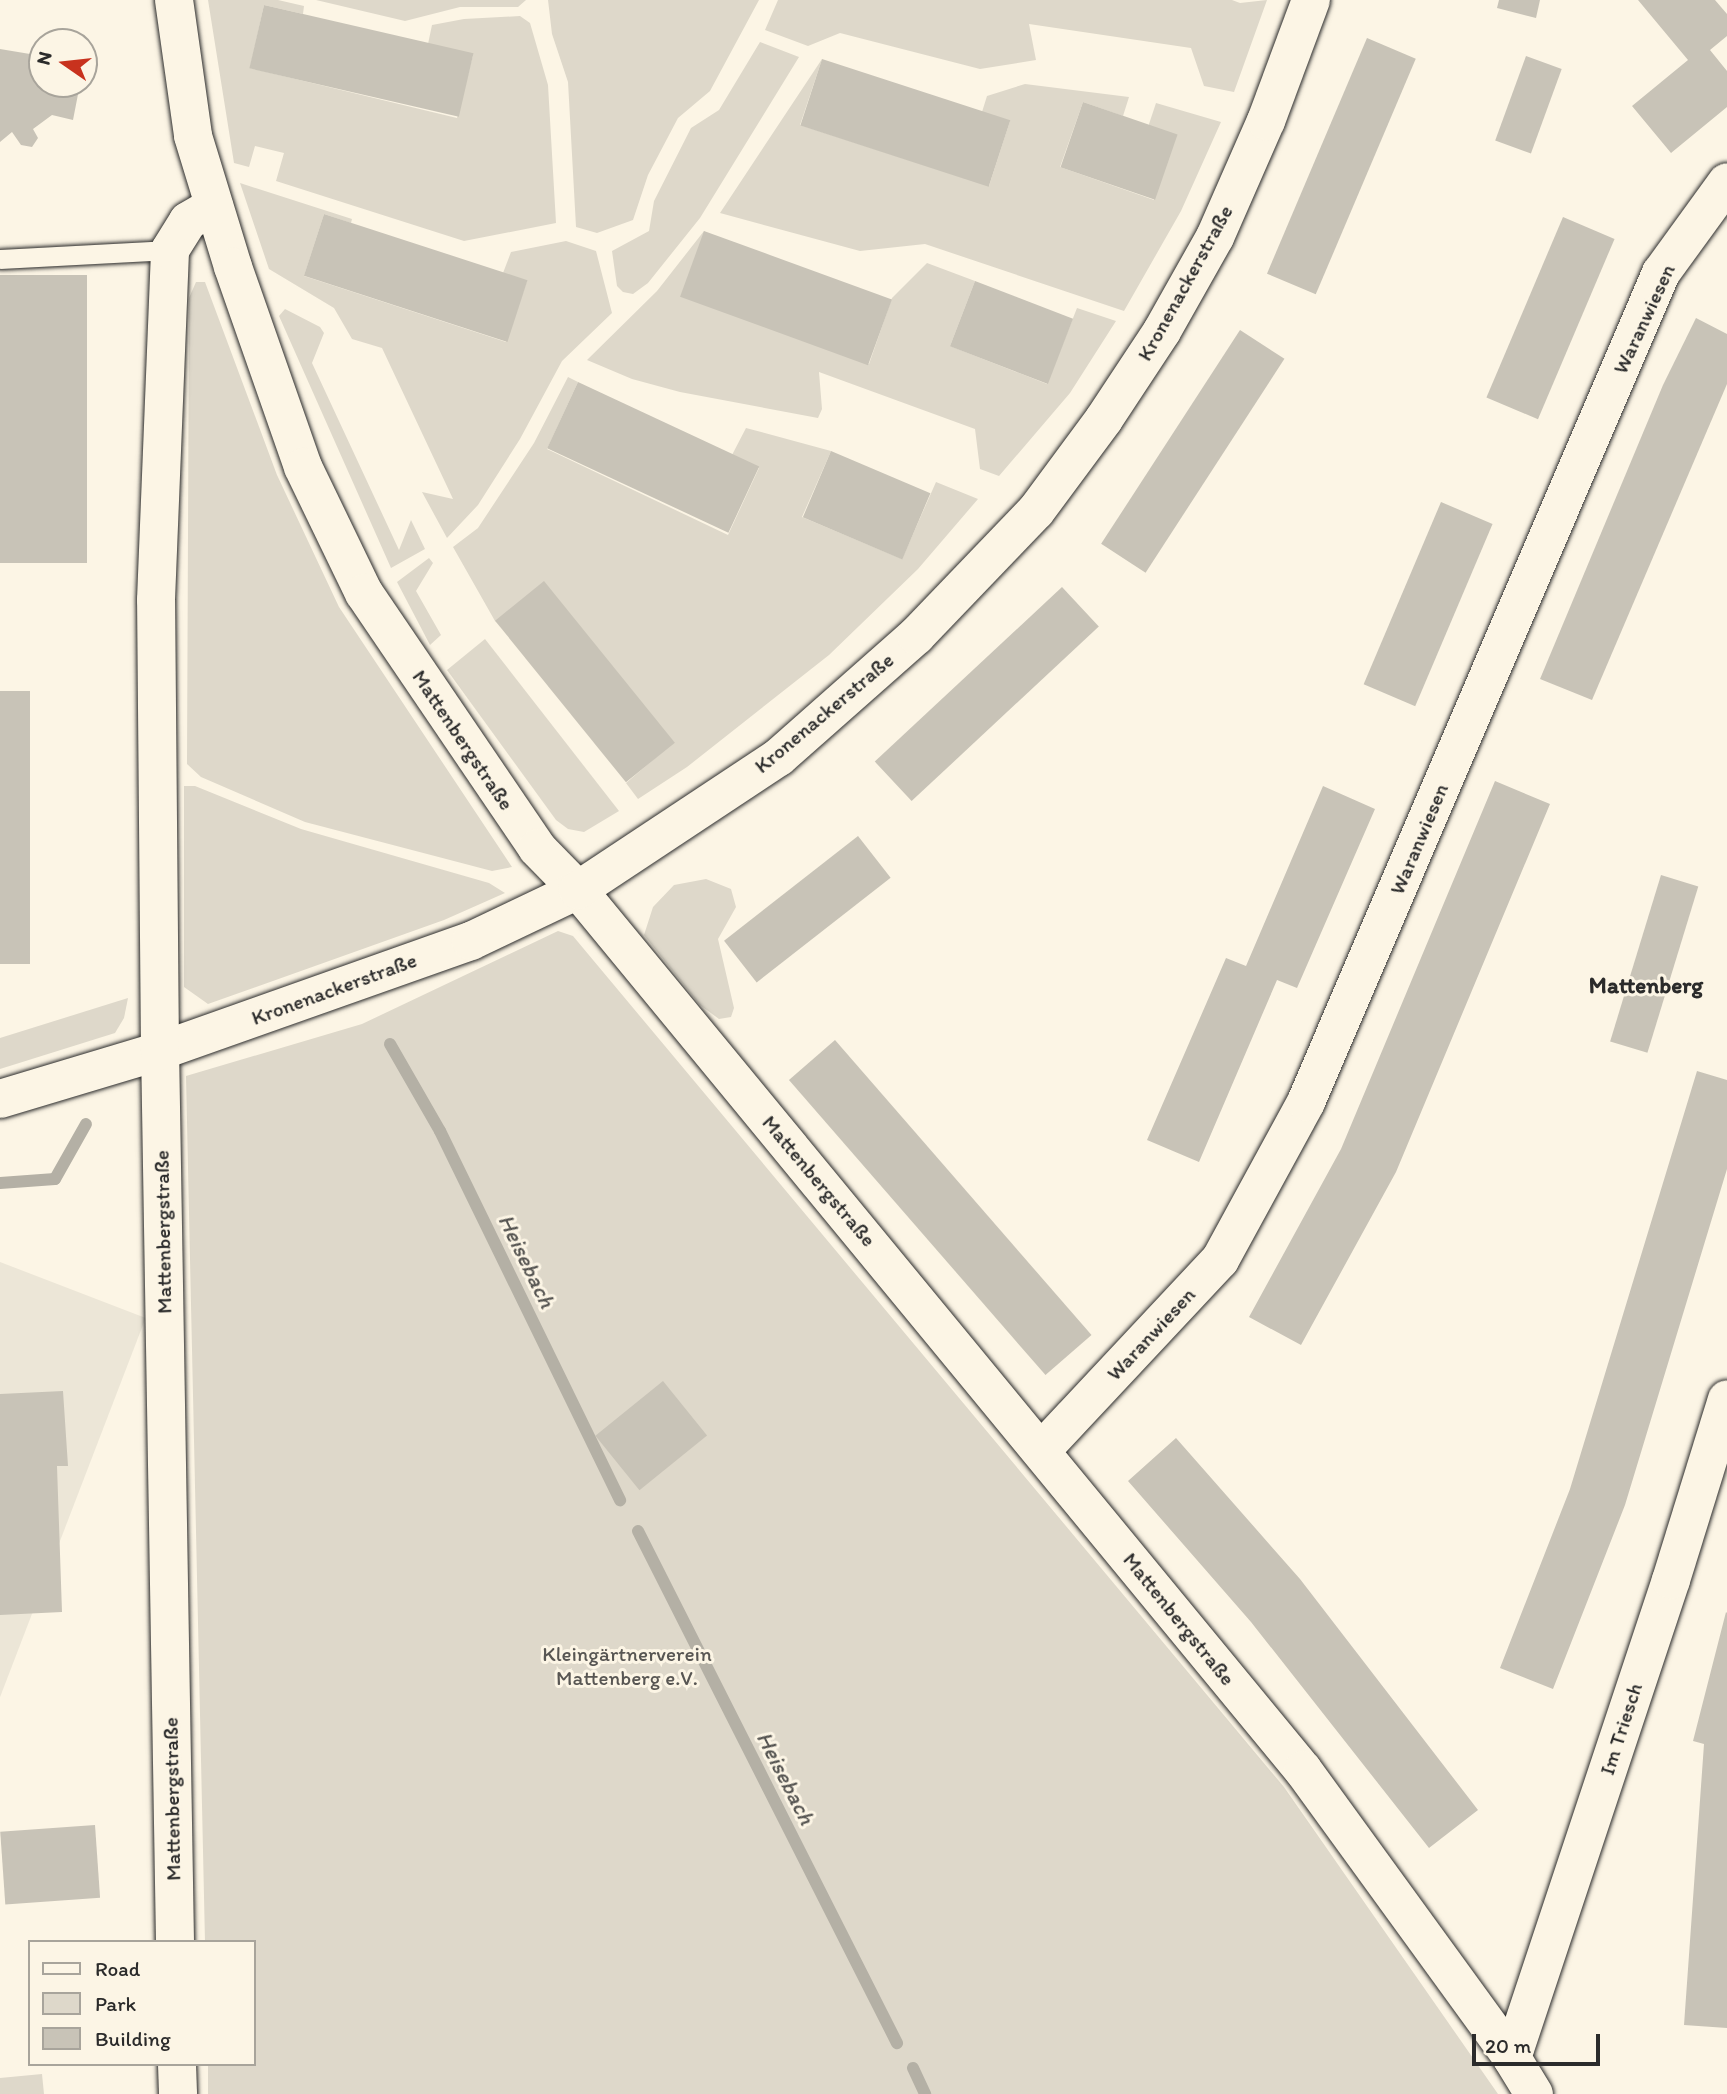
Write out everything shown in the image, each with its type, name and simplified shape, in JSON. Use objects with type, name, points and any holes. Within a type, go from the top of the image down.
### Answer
[{"type":"street","name":"Mattenbergstraße","points":[[174,0],[193,136],[214,206],[303,467],[364,593],[537,849],[578,890],[1303,1770],[1512,2058],[1534,2094]]},
{"type":"street","name":"Kronenackerstraße","points":[[0,1100],[159,1051],[471,941],[578,890],[779,757],[916,636],[1036,511],[1104,419],[1162,331],[1215,237],[1266,121],[1311,0]]},
{"type":"street","name":"Waranwiesen","points":[[1041,1451],[1220,1260],[1299,1114],[1661,273],[1727,183]]},
{"type":"street","name":"Mattenbergstraße","points":[[175,1940],[159,1051],[156,600],[170,250],[187,221],[214,206]]},
{"type":"street","name":"Im Triesch","points":[[1512,2058],[1727,1399]]},
{"type":"street","points":[[177,2066],[178,2094]]},
{"type":"lane","points":[[0,260],[170,250]]},
{"type":"shaded area","points":[[0,1262],[146,1318],[0,1697]]},
{"type":"green space","points":[[208,0],[278,0],[304,6],[303,14],[264,5],[250,68],[457,118],[473,55],[428,44],[432,25],[464,19],[520,16],[530,23],[548,85],[556,223],[464,241],[276,181],[284,153],[255,146],[249,167],[234,163]]},
{"type":"green space","points":[[316,0],[526,0],[518,7],[460,7],[405,21]]},
{"type":"green space","points":[[548,0],[759,0],[710,91],[678,118],[648,175],[633,220],[597,233],[576,227],[568,82],[552,34]]},
{"type":"green space","points":[[778,0],[1232,0],[1240,3],[1267,0],[1234,92],[1204,86],[1191,48],[1029,24],[1036,60],[980,69],[840,33],[808,46],[765,30]]},
{"type":"green space","points":[[760,42],[799,57],[700,218],[648,283],[633,294],[623,292],[617,286],[612,251],[649,231],[654,201],[691,128],[719,110]]},
{"type":"green space","points":[[822,59],[800,125],[989,186],[1010,121],[982,112],[987,96],[1025,84],[1129,97],[1123,116],[1083,102],[1060,167],[1154,200],[1149,124],[1156,103],[1221,122],[1181,211],[1124,311],[925,244],[860,251],[720,213]]},
{"type":"green space","points":[[240,183],[352,219],[351,223],[324,214],[304,276],[506,342],[527,281],[503,273],[511,252],[566,241],[596,251],[612,313],[562,361],[520,439],[478,505],[447,538],[422,492],[453,499],[382,348],[352,339],[334,308],[269,269]]},
{"type":"green space","points":[[704,231],[767,327],[869,364],[892,298],[927,263],[975,281],[950,346],[1047,384],[1077,308],[1116,321],[1070,393],[999,476],[980,469],[975,429],[819,372],[822,409],[818,418],[680,392],[632,379],[587,360],[657,291]]},
{"type":"green space","points":[[196,282],[205,282],[277,475],[339,607],[512,867],[492,871],[305,822],[201,777],[187,764],[189,298]]},
{"type":"green space","points":[[285,309],[320,327],[324,333],[312,363],[399,550],[411,520],[425,549],[391,568],[279,316]]},
{"type":"green space","points":[[568,377],[578,382],[547,449],[728,535],[759,468],[732,455],[746,428],[831,451],[802,517],[902,559],[936,482],[978,499],[918,569],[829,655],[687,767],[638,799],[626,783],[674,742],[495,621],[453,547],[478,528],[534,443]]},
{"type":"green space","points":[[429,558],[433,563],[416,591],[441,635],[430,645],[397,582]]},
{"type":"green space","points":[[485,639],[619,811],[584,832],[568,829],[556,820],[447,670]]},
{"type":"green space","points":[[184,786],[195,786],[301,829],[489,883],[505,893],[444,920],[208,1004],[184,987]]},
{"type":"green space","points":[[706,879],[731,889],[736,907],[718,939],[734,1008],[731,1017],[719,1019],[700,1005],[644,935],[653,907],[674,885]]},
{"type":"green space","name":"Kleingärtnerverein Mattenberg e.V.","points":[[558,931],[573,936],[1284,1787],[1498,2094],[208,2094],[208,2066],[256,2066],[256,1940],[205,1940],[186,1076],[362,1024]]},
{"type":"green space","points":[[128,998],[124,1018],[115,1033],[0,1069],[0,1038]]},
{"type":"green space","points":[[42,2074],[44,2094],[0,2094],[0,2078]]},
{"type":"building","points":[[1499,0],[1540,0],[1536,18],[1497,8]]},
{"type":"building","points":[[1638,0],[1715,0],[1727,14],[1727,36],[1710,50],[1727,71],[1727,107],[1671,153],[1632,106],[1688,60]]},
{"type":"building","points":[[264,5],[473,53],[459,117],[249,68]]},
{"type":"building","points":[[1367,38],[1416,59],[1316,294],[1267,274]]},
{"type":"building","points":[[0,49],[28,54],[28,98],[77,98],[73,120],[52,115],[33,129],[38,138],[32,147],[21,145],[12,132],[0,142]]},
{"type":"building","points":[[1526,56],[1562,69],[1531,154],[1495,141]]},
{"type":"building","points":[[822,59],[1010,120],[989,187],[800,126]]},
{"type":"building","points":[[1083,102],[1178,135],[1155,200],[1061,167]]},
{"type":"building","points":[[324,214],[528,280],[507,342],[304,276]]},
{"type":"building","points":[[1563,217],[1615,239],[1538,419],[1486,397]]},
{"type":"building","points":[[704,231],[892,299],[868,365],[680,297]]},
{"type":"building","points":[[0,275],[87,275],[87,563],[0,563]]},
{"type":"building","points":[[975,281],[1073,319],[1048,384],[950,346]]},
{"type":"building","points":[[1696,318],[1727,334],[1727,384],[1592,700],[1540,679],[1663,385]]},
{"type":"building","points":[[1240,330],[1284,359],[1146,573],[1101,544]]},
{"type":"building","points":[[578,382],[759,467],[728,533],[547,448]]},
{"type":"building","points":[[831,451],[930,493],[902,559],[803,517]]},
{"type":"building","points":[[1441,502],[1493,524],[1415,706],[1364,684]]},
{"type":"building","points":[[544,581],[675,743],[626,782],[495,621]]},
{"type":"building","points":[[1062,587],[1099,626],[912,801],[875,762]]},
{"type":"building","points":[[0,691],[30,691],[30,964],[0,964]]},
{"type":"building","points":[[1495,781],[1550,804],[1396,1172],[1301,1345],[1249,1317],[1341,1149]]},
{"type":"building","points":[[1323,786],[1375,809],[1297,988],[1277,980],[1199,1162],[1147,1140],[1226,958],[1246,966]]},
{"type":"building","points":[[858,836],[891,878],[757,982],[724,941]]},
{"type":"building","points":[[1661,875],[1698,886],[1647,1053],[1610,1041]]},
{"type":"building","points":[[835,1040],[1092,1335],[1045,1375],[789,1080]]},
{"type":"building","points":[[1697,1071],[1727,1080],[1727,1169],[1625,1505],[1553,1689],[1500,1668],[1570,1489]]},
{"type":"building","points":[[663,1381],[707,1435],[639,1490],[595,1436]]},
{"type":"building","points":[[63,1391],[68,1466],[57,1466],[62,1612],[0,1615],[0,1394]]},
{"type":"building","points":[[1176,1438],[1300,1579],[1478,1810],[1429,1848],[1251,1622],[1128,1481]]},
{"type":"building","points":[[1726,1612],[1727,2028],[1684,2025],[1704,1744],[1693,1741]]},
{"type":"building","points":[[95,1825],[100,1898],[5,1904],[0,1832]]},
{"type":"waterway","name":"Heisebach","points":[[390,1044],[440,1131],[620,1500]]},
{"type":"waterway","name":"Heisebach","points":[[0,1183],[55,1179],[86,1124]]},
{"type":"waterway","name":"Heisebach","points":[[638,1531],[897,2043]]},
{"type":"waterway","name":"Heisebach","points":[[913,2068],[925,2094]]},
{"type":"district","name":"Mattenberg","points":[[1646,985]]}]
